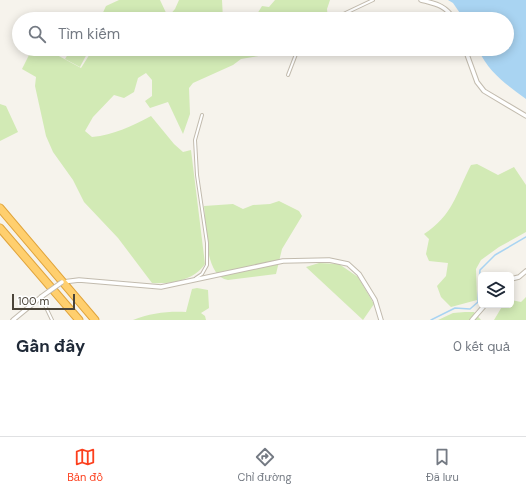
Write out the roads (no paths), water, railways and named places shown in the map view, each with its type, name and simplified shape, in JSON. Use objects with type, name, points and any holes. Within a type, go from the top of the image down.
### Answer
[{"type":"highway","points":[[0,208],[95,320]]},
{"type":"highway","points":[[0,228],[79,320]]},
{"type":"street","points":[[421,0],[440,4],[449,12]]},
{"type":"street","points":[[468,56],[477,82],[484,91],[526,116]]},
{"type":"street","points":[[13,320],[62,282],[79,280],[161,287],[282,261],[329,260],[348,264],[359,274],[375,300],[381,320]]},
{"type":"street","points":[[514,279],[526,271]]},
{"type":"street","points":[[472,320],[482,308]]},
{"type":"lane","points":[[348,12],[373,0]]},
{"type":"lane","points":[[288,75],[295,56]]},
{"type":"lane","points":[[194,280],[202,274],[207,264],[207,243],[197,175],[195,140],[202,115]]},
{"type":"lane","points":[[42,296],[52,320]]},
{"type":"water","points":[[448,0],[526,0],[526,99],[505,83],[487,65],[482,56],[514,56],[514,12],[459,12],[453,3]]},
{"type":"waterway","points":[[431,320],[455,308],[470,309],[478,302],[480,270],[495,255],[526,237]]}]
